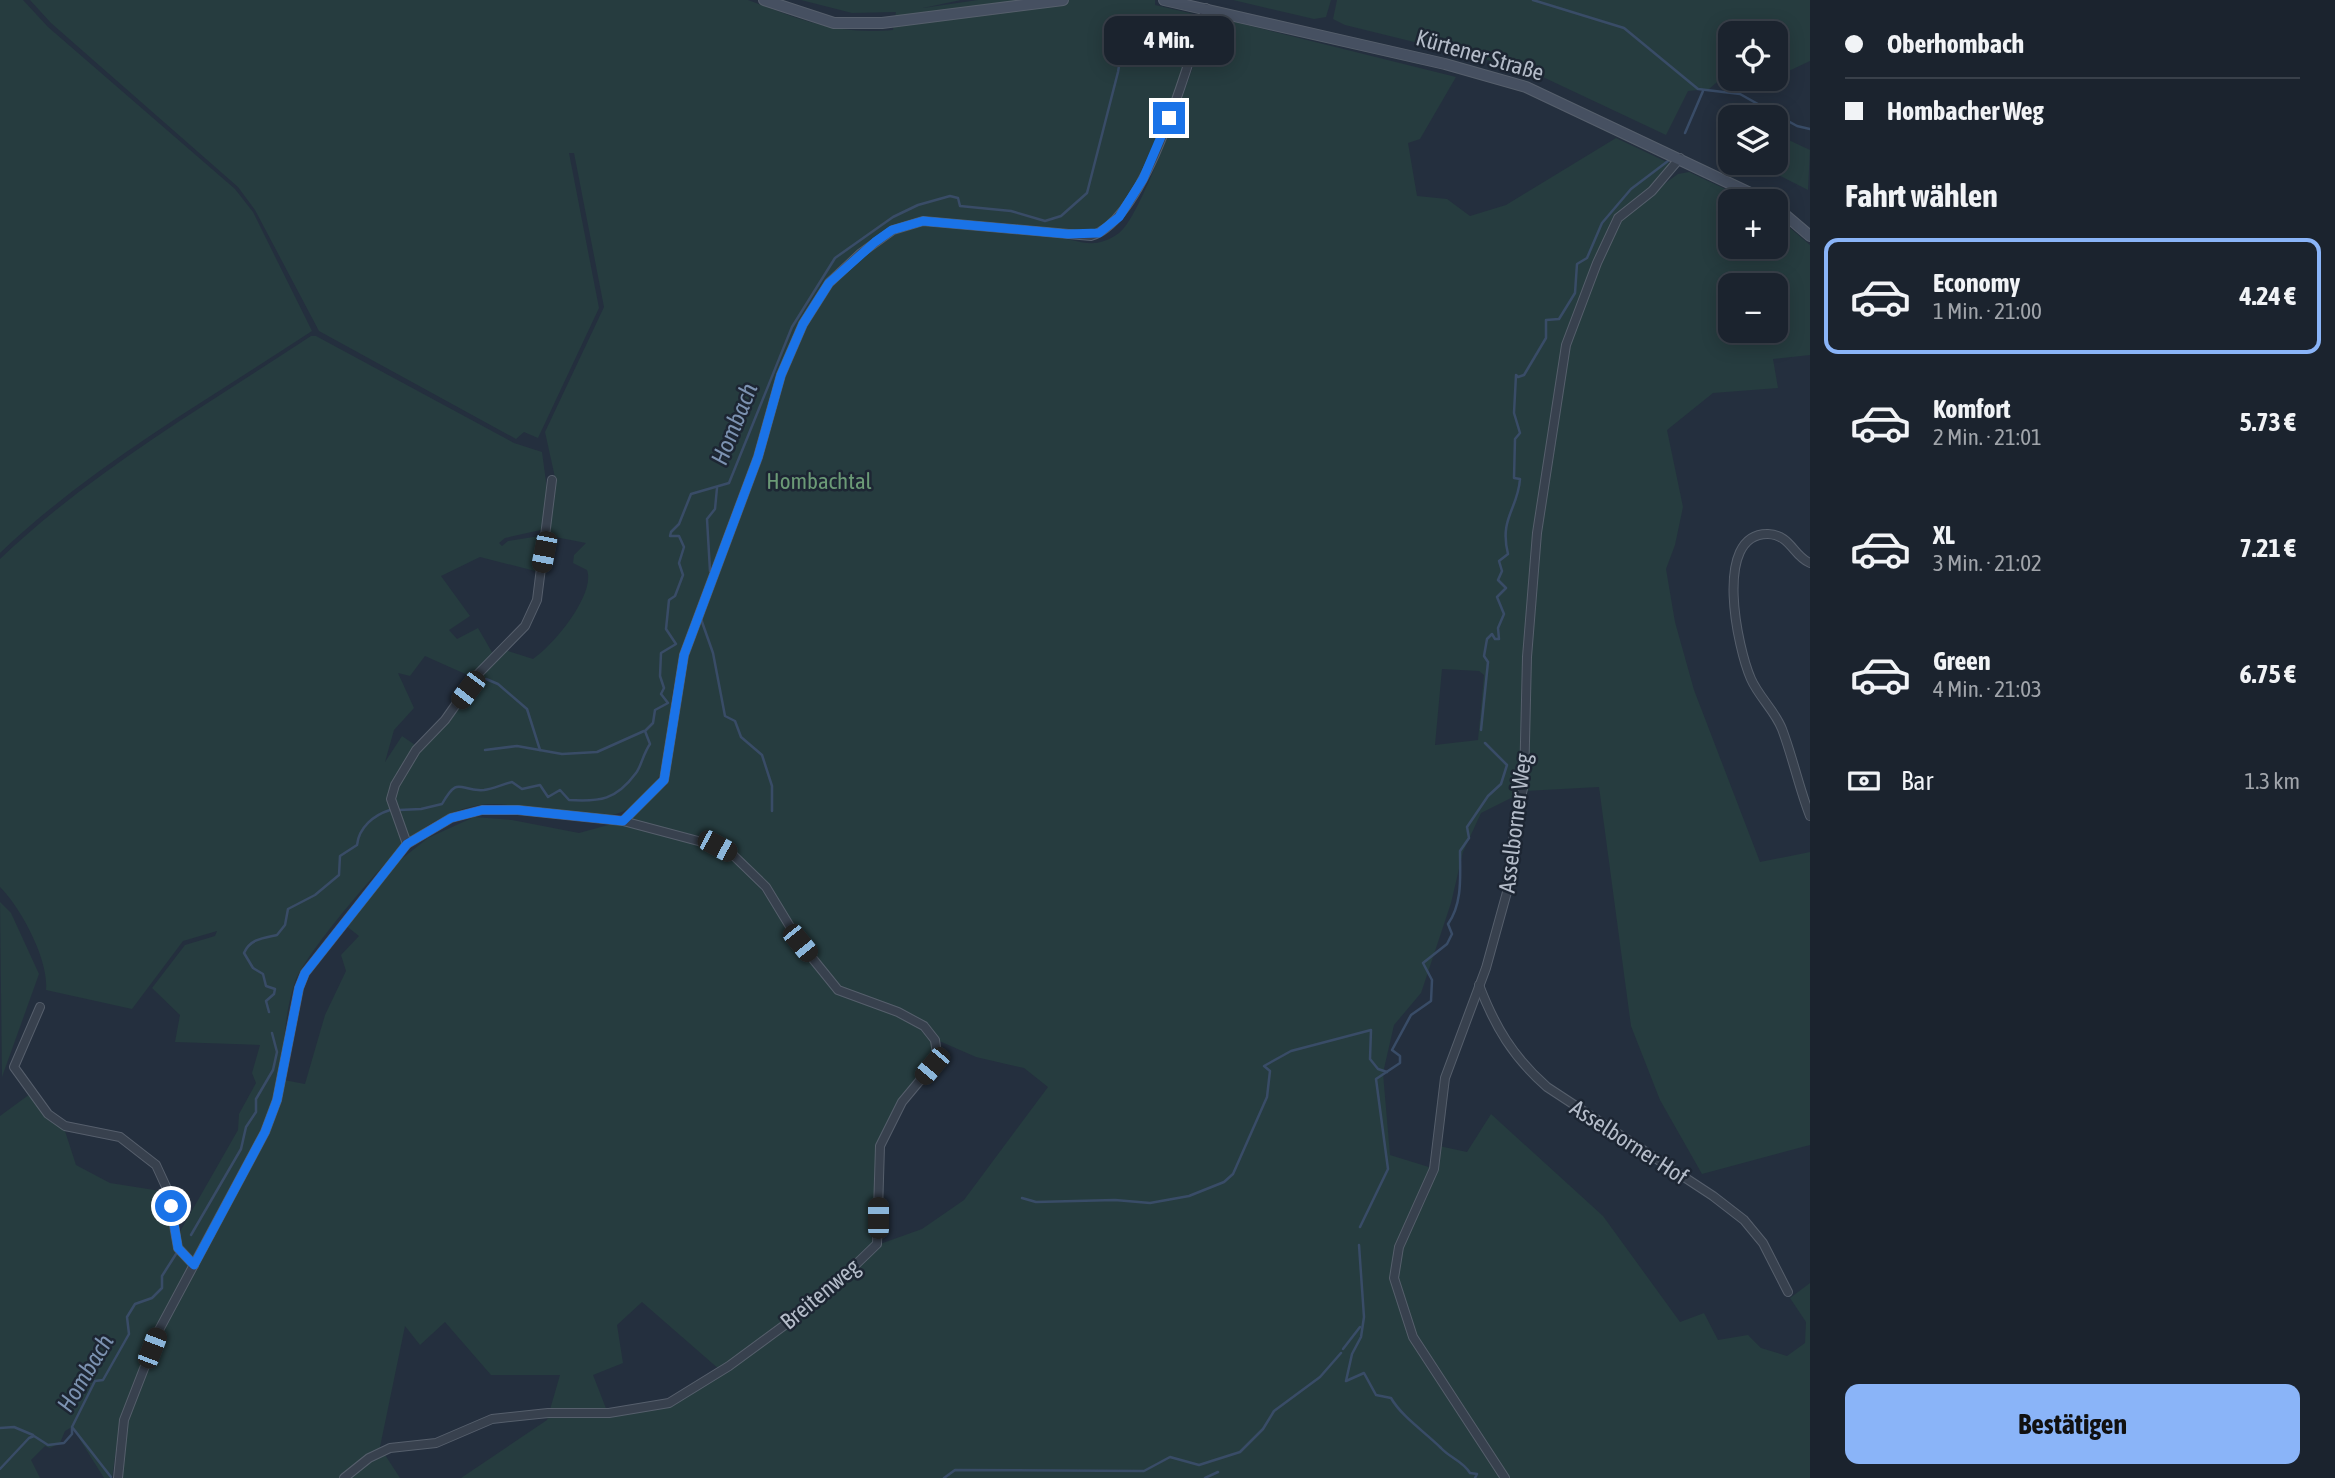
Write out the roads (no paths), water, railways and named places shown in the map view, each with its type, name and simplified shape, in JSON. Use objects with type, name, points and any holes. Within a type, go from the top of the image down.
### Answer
[{"type":"main road","points":[[764,0],[834,23],[882,23],[1063,0]]},
{"type":"main road","name":"Kürtener Straße","points":[[1164,0],[1445,64],[1526,87],[1743,189]]},
{"type":"main road","points":[[1788,217],[1810,236]]},
{"type":"street","points":[[118,1478],[124,1420],[159,1330],[265,1132],[277,1100],[299,988],[305,973],[407,844],[451,818],[482,810],[518,810],[623,821],[664,780],[684,655],[758,457],[781,375],[803,324],[829,283],[892,230],[916,222],[1091,236],[1113,225],[1143,179],[1157,150],[1206,8]]},
{"type":"street","name":"Asselborner Weg","points":[[1505,1478],[1413,1337],[1394,1278],[1399,1247],[1434,1169],[1445,1078],[1479,985],[1507,892],[1514,825],[1524,784],[1527,657],[1537,533],[1566,345],[1597,263],[1618,218],[1652,191],[1680,158]]},
{"type":"street","points":[[407,844],[391,799],[395,785],[416,750],[445,720],[476,676],[525,626],[537,600],[552,480]]},
{"type":"street","points":[[1810,564],[1804,561],[1790,542],[1766,534],[1751,539],[1739,552],[1734,563],[1734,611],[1751,679],[1780,725],[1810,816]]},
{"type":"street","name":"Breitenweg","points":[[344,1478],[369,1458],[390,1448],[436,1443],[492,1419],[548,1413],[609,1413],[668,1403],[729,1366],[820,1299],[877,1244],[880,1146],[902,1102],[932,1066],[937,1054],[935,1040],[924,1026],[915,1021],[838,990],[800,943],[766,887],[732,854],[699,839],[623,821]]},
{"type":"street","name":"Asselborner Hof","points":[[1479,985],[1493,1023],[1508,1048],[1531,1073],[1557,1095],[1713,1196],[1744,1220],[1763,1243],[1788,1292]]},
{"type":"street","points":[[40,1007],[14,1067],[48,1114],[65,1126],[120,1137],[156,1165],[168,1191],[178,1248],[194,1265]]},
{"type":"waterway","points":[[1533,0],[1624,28],[1698,89],[1740,94],[1797,126],[1810,129]]},
{"type":"waterway","name":"Hombach","points":[[399,810],[442,804],[452,789],[460,786],[484,790],[512,782],[522,789],[540,785],[548,797],[560,790],[569,800],[590,800],[614,794],[629,782],[650,744],[645,731],[653,723],[655,710],[668,703],[661,694],[664,688],[660,676],[661,653],[676,644],[666,629],[669,600],[675,596],[683,575],[679,563],[684,547],[679,536],[670,536],[671,532],[679,524],[691,494],[729,483],[792,327],[835,258],[893,217],[918,205],[950,196],[958,198],[960,206],[1011,211],[1045,221],[1061,216],[1087,193],[1118,72],[1127,17]]},
{"type":"waterway","points":[[1685,133],[1703,91]]},
{"type":"waterway","points":[[1481,730],[1488,662],[1484,656],[1487,639],[1492,634],[1495,639],[1499,639],[1498,628],[1504,614],[1497,597],[1506,588],[1498,580],[1502,571],[1499,561],[1508,554],[1507,522],[1520,479],[1514,478],[1515,439],[1520,433],[1514,413],[1516,375],[1524,375],[1546,338],[1546,320],[1559,319],[1575,293],[1577,264],[1587,258],[1602,223],[1631,189],[1668,161]]},
{"type":"waterway","points":[[710,571],[707,519],[715,509],[717,488]]},
{"type":"waterway","points":[[701,619],[713,653],[725,716],[735,721],[741,737],[762,755],[772,786],[772,811]]},
{"type":"waterway","points":[[486,679],[498,684],[527,709],[540,750]]},
{"type":"waterway","points":[[485,750],[517,746],[562,754],[597,752],[644,731]]},
{"type":"waterway","points":[[1360,1227],[1388,1169],[1376,1079],[1400,1063],[1400,1056],[1392,1050],[1411,1015],[1431,1001],[1432,980],[1423,963],[1447,944],[1452,934],[1448,924],[1458,898],[1460,851],[1469,838],[1467,827],[1488,796],[1501,784],[1507,765],[1485,743]]},
{"type":"waterway","name":"Hombach","points":[[269,1012],[266,1001],[274,994],[275,989],[266,986],[263,974],[253,968],[244,953],[258,940],[277,935],[285,925],[288,909],[315,895],[339,875],[340,856],[357,845],[368,823],[390,810]]},
{"type":"waterway","points":[[1022,1198],[1036,1202],[1115,1200],[1150,1203],[1189,1196],[1224,1182],[1233,1174],[1267,1097],[1270,1071],[1264,1066],[1291,1051],[1371,1030],[1370,1059],[1378,1069],[1387,1072]]},
{"type":"waterway","name":"Hombach","points":[[191,1235],[241,1149],[246,1127],[256,1112],[256,1099],[273,1070],[277,1052],[272,1033]]},
{"type":"waterway","points":[[1359,1245],[1364,1317],[1361,1337],[1352,1354],[1346,1381],[1364,1373],[1376,1395],[1391,1398],[1407,1418],[1470,1473],[1477,1474],[1475,1478]]},
{"type":"waterway","name":"Hombach","points":[[111,1477],[72,1427],[95,1381],[103,1380],[129,1334],[127,1317],[135,1304],[152,1298],[162,1288],[162,1276],[176,1254]]},
{"type":"waterway","points":[[1343,1349],[1360,1327]]},
{"type":"waterway","points":[[944,1478],[955,1470],[1144,1471],[1170,1457],[1199,1465],[1240,1452],[1263,1429],[1274,1411],[1320,1377],[1341,1353]]},
{"type":"waterway","points":[[0,1428],[14,1427],[33,1435]]},
{"type":"waterway","points":[[0,1469],[29,1438],[34,1436],[48,1445],[64,1443],[72,1434],[72,1428]]},
{"type":"waterway","points":[[1205,1478],[1218,1472]]},
{"type":"park label","name":"Hombachtal","points":[[819,481]]}]
